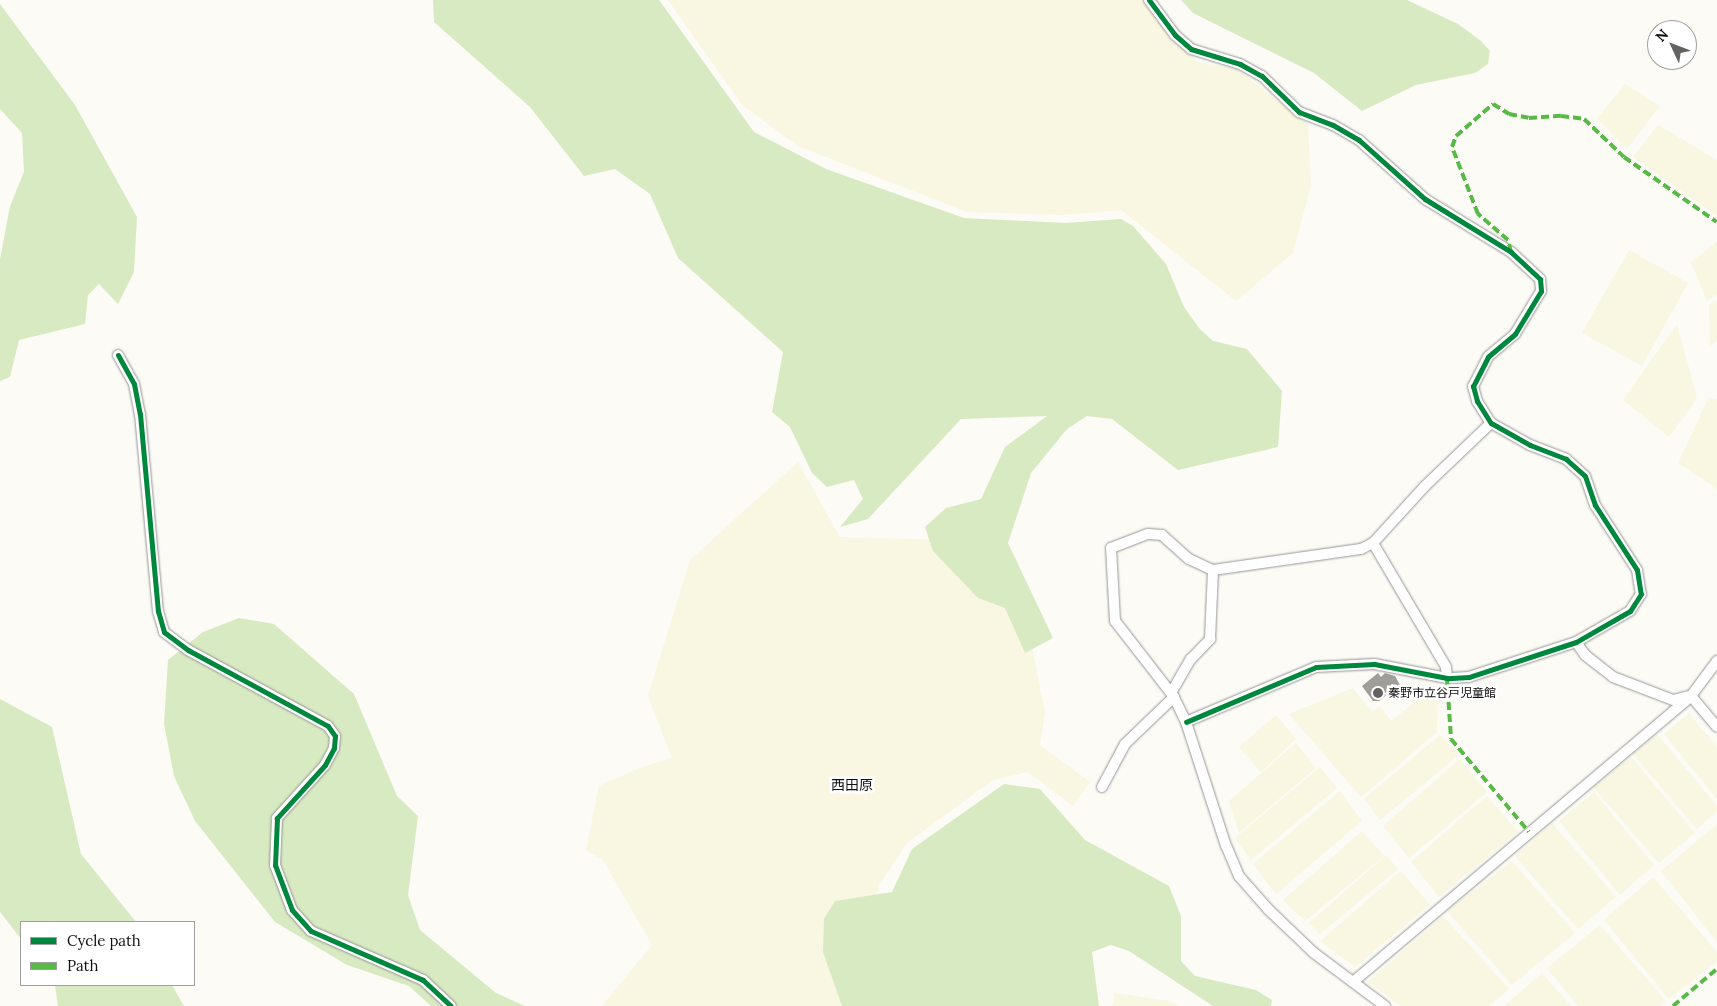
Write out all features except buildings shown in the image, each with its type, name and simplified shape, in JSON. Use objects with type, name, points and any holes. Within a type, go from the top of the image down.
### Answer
[{"type":"street","points":[[1149,0],[1175,35],[1191,49],[1240,64],[1262,76],[1299,112],[1333,125],[1359,140],[1425,199],[1511,252],[1540,279],[1541,291],[1520,327],[1488,357],[1474,386],[1477,402],[1491,422],[1530,445],[1566,459],[1584,476],[1595,505],[1637,570],[1641,594],[1630,611],[1576,642],[1469,677],[1447,678],[1374,664],[1316,667],[1186,722]]},
{"type":"street","points":[[118,355],[134,384],[140,414],[158,611],[164,632],[188,650],[328,726],[335,736],[334,748],[325,765],[277,818],[275,865],[292,910],[311,931],[423,980],[452,1006]]},
{"type":"street","points":[[1385,1006],[1308,946],[1239,876],[1226,846],[1186,722],[1172,695],[1115,621],[1112,548],[1148,534],[1162,535],[1189,559],[1213,570],[1361,549],[1373,543],[1425,486],[1491,422]]},
{"type":"street","points":[[1373,543],[1446,667],[1447,678]]},
{"type":"street","points":[[1102,787],[1125,744],[1172,695],[1191,659],[1210,639],[1213,570]]},
{"type":"street","points":[[1576,642],[1585,655],[1612,677],[1673,700],[1691,696]]},
{"type":"street","points":[[1353,982],[1691,696],[1717,661]]},
{"type":"street","points":[[1691,696],[1717,727]]},
{"type":"shaded area","points":[[668,0],[1142,0],[1173,41],[1197,62],[1237,69],[1308,124],[1311,185],[1293,253],[1236,301],[1121,210],[1062,215],[967,212],[798,146],[742,105]]},
{"type":"shaded area","points":[[1625,84],[1660,106],[1627,149],[1597,119]]},
{"type":"shaded area","points":[[1658,125],[1717,160],[1717,216],[1633,157]]},
{"type":"shaded area","points":[[1717,242],[1717,294],[1707,301],[1691,262]]},
{"type":"shaded area","points":[[1629,250],[1688,283],[1642,366],[1582,333]]},
{"type":"shaded area","points":[[1717,300],[1717,341],[1710,346],[1709,305]]},
{"type":"shaded area","points":[[1677,324],[1697,398],[1669,437],[1623,400]]},
{"type":"shaded area","points":[[1709,397],[1717,399],[1717,489],[1678,463]]},
{"type":"shaded area","points":[[798,462],[840,537],[951,540],[988,582],[1032,647],[1045,712],[1040,745],[1090,782],[1073,806],[1028,772],[993,780],[907,843],[879,885],[846,1006],[602,1006],[652,945],[603,860],[586,850],[599,786],[640,768],[672,758],[648,696],[690,560]]},
{"type":"shaded area","points":[[1438,684],[1437,732],[1361,797],[1289,714],[1353,688],[1372,712],[1380,706],[1391,721]]},
{"type":"shaded area","points":[[1689,713],[1717,747],[1717,799],[1664,734]]},
{"type":"shaded area","points":[[1276,715],[1296,739],[1261,772],[1239,747]]},
{"type":"shaded area","points":[[1657,734],[1717,806],[1717,811],[1697,829],[1633,754]]},
{"type":"shaded area","points":[[1440,735],[1459,755],[1380,820],[1364,799]]},
{"type":"shaded area","points":[[1296,743],[1316,768],[1239,833],[1229,801]]},
{"type":"shaded area","points":[[1631,757],[1695,833],[1659,863],[1593,787]]},
{"type":"shaded area","points":[[1460,759],[1487,792],[1409,858],[1383,826]]},
{"type":"shaded area","points":[[1320,767],[1337,788],[1251,860],[1235,838]]},
{"type":"shaded area","points":[[1340,791],[1362,821],[1276,894],[1253,864]]},
{"type":"shaded area","points":[[1594,792],[1654,865],[1620,895],[1559,821]]},
{"type":"shaded area","points":[[1487,796],[1518,832],[1439,897],[1411,862]]},
{"type":"shaded area","points":[[1552,823],[1616,897],[1578,929],[1515,856]]},
{"type":"shaded area","points":[[1717,824],[1717,942],[1661,871]]},
{"type":"shaded area","points":[[1362,831],[1384,856],[1305,921],[1283,900]]},
{"type":"shaded area","points":[[1386,855],[1398,869],[1320,934],[1309,923]]},
{"type":"shaded area","points":[[1512,861],[1575,933],[1512,985],[1447,911]]},
{"type":"shaded area","points":[[1401,871],[1430,905],[1355,967],[1320,941]]},
{"type":"shaded area","points":[[1653,877],[1717,952],[1717,961],[1669,999],[1604,920]]},
{"type":"shaded area","points":[[1443,916],[1509,989],[1489,1006],[1401,1006],[1367,982]]},
{"type":"shaded area","points":[[1600,925],[1666,1001],[1660,1006],[1578,1006],[1547,968]]},
{"type":"shaded area","points":[[1542,973],[1571,1006],[1504,1006]]},
{"type":"shaded area","points":[[1115,993],[1170,1001],[1179,1006],[1112,1006]]},
{"type":"green space","points":[[433,0],[659,0],[754,132],[826,169],[964,218],[1066,223],[1121,219],[1133,226],[1166,264],[1184,307],[1199,328],[1213,341],[1247,349],[1282,391],[1278,447],[1178,470],[1112,419],[1087,416],[1067,429],[1031,473],[1008,543],[1053,638],[1025,653],[1005,608],[978,598],[933,551],[925,527],[946,508],[981,499],[1005,447],[1047,416],[961,419],[868,519],[840,527],[863,499],[854,480],[827,487],[812,473],[790,427],[772,412],[783,352],[678,258],[650,194],[615,169],[584,176],[530,107],[434,22]]},
{"type":"green space","points":[[1181,0],[1407,0],[1458,24],[1481,41],[1490,51],[1488,64],[1475,73],[1416,85],[1362,111],[1314,73],[1193,13]]},
{"type":"green space","points":[[0,4],[75,105],[137,217],[134,272],[118,304],[99,284],[88,295],[85,324],[19,340],[10,377],[0,381],[0,259],[10,206],[24,172],[22,133],[0,109]]},
{"type":"green space","points":[[239,618],[274,624],[354,694],[397,796],[418,816],[408,895],[420,930],[496,993],[525,1006],[431,1006],[409,986],[347,965],[275,922],[195,821],[174,776],[164,724],[168,660],[203,632]]},
{"type":"green space","points":[[0,699],[52,727],[81,854],[135,921],[20,921],[20,938],[0,912]]},
{"type":"green space","points":[[1004,784],[1040,789],[1085,840],[1169,886],[1181,916],[1181,961],[1195,976],[1256,990],[1272,1000],[1271,1006],[1213,1006],[1129,951],[1111,945],[1092,952],[1099,1006],[842,1006],[823,952],[824,919],[835,901],[892,892],[912,849]]},
{"type":"green space","points":[[55,986],[173,986],[184,1006],[58,1006]]},
{"type":"marked path","points":[[1511,252],[1508,240],[1478,214],[1452,147],[1456,136],[1493,104],[1509,114],[1529,118],[1561,116],[1584,119],[1624,157],[1717,222]]},
{"type":"marked path","points":[[1447,678],[1451,739],[1529,832]]},
{"type":"marked path","points":[[1673,1006],[1717,969]]},
{"type":"cycle path","points":[[1149,0],[1175,35],[1191,49],[1240,64],[1262,76],[1299,112],[1333,125],[1359,140],[1425,199],[1511,252],[1540,279],[1541,291],[1515,334],[1488,357],[1473,386],[1477,401],[1491,423],[1530,445],[1566,459],[1585,476],[1595,505],[1637,570],[1641,594],[1630,611],[1576,642],[1469,677],[1447,678],[1374,664],[1316,667],[1186,722]]},
{"type":"cycle path","points":[[118,355],[134,384],[140,414],[158,611],[164,632],[188,650],[328,726],[335,736],[334,748],[325,765],[277,818],[275,865],[292,910],[311,931],[423,980],[451,1006]]},
{"type":"place","name":"秦野市立谷戸児童館","points":[[1378,693]]},
{"type":"district","name":"西田原","points":[[852,785]]}]
